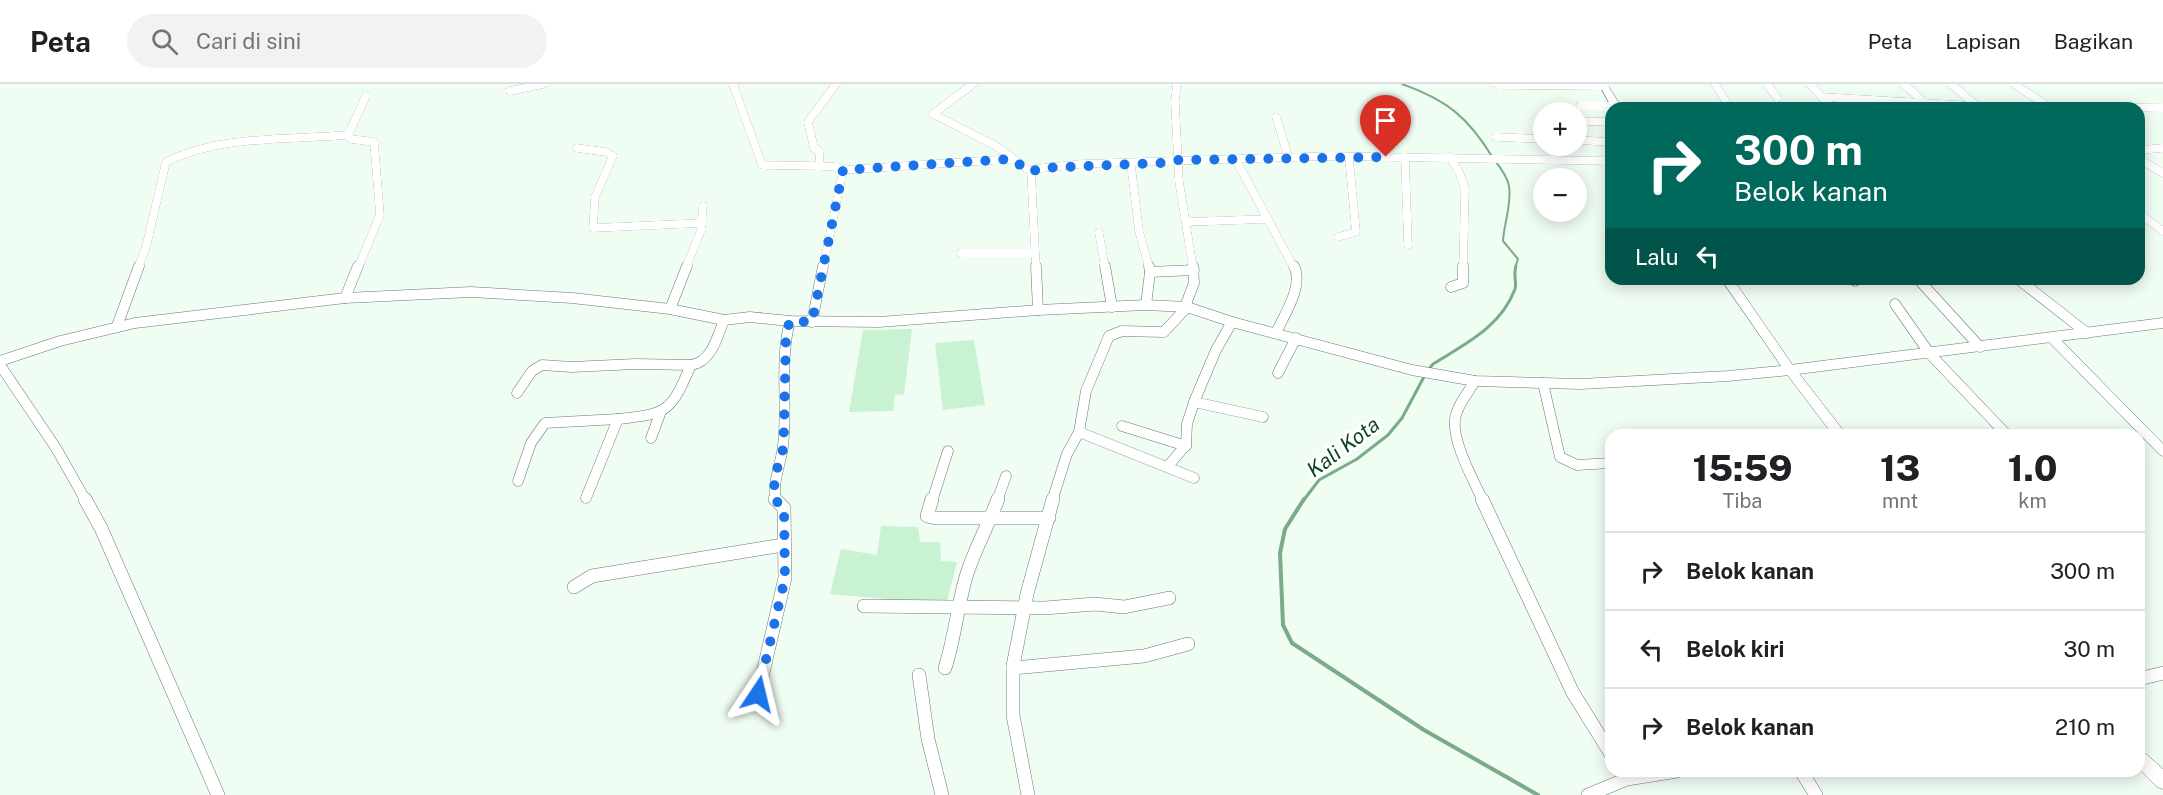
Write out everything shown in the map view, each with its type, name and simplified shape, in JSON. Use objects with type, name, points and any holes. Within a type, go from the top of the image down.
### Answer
[{"type":"street","points":[[510,91],[543,84]]},
{"type":"street","points":[[732,84],[762,165],[837,166],[843,170],[1011,159]]},
{"type":"street","points":[[820,166],[819,151],[814,148],[808,122],[836,84]]},
{"type":"street","points":[[973,84],[933,114],[996,146],[1031,172]]},
{"type":"street","points":[[1028,795],[1012,699],[1013,668],[1018,634],[1027,607],[1027,594],[1056,487],[1067,454],[1078,432],[1086,391],[1109,336],[1122,331],[1164,332],[1169,329],[1187,307],[1194,283],[1193,255],[1182,202],[1175,102],[1177,84]]},
{"type":"street","points":[[1715,84],[1726,102]]},
{"type":"street","points":[[1767,84],[1777,98]]},
{"type":"street","points":[[1810,84],[1827,102]]},
{"type":"street","points":[[1904,84],[1924,102]]},
{"type":"street","points":[[1951,84],[1972,102]]},
{"type":"street","points":[[2014,84],[2041,102]]},
{"type":"street","points":[[1498,85],[1604,85],[1614,102]]},
{"type":"street","points":[[348,135],[366,96]]},
{"type":"street","points":[[1822,97],[1881,102]]},
{"type":"street","points":[[1587,106],[1605,107]]},
{"type":"street","points":[[2145,108],[2163,108]]},
{"type":"street","points":[[1276,117],[1289,159]]},
{"type":"street","points":[[1587,121],[1605,122]]},
{"type":"street","points":[[345,298],[380,215],[374,142],[351,139],[348,135]]},
{"type":"street","points":[[117,326],[146,247],[166,162],[180,154],[202,149],[348,135]]},
{"type":"street","points":[[1496,137],[1533,139]]},
{"type":"street","points":[[1587,141],[1605,142]]},
{"type":"street","points":[[577,148],[606,152],[613,156],[595,197],[593,228],[702,223]]},
{"type":"street","points":[[2145,150],[2163,148]]},
{"type":"street","points":[[1405,157],[1408,245]]},
{"type":"street","points":[[1450,157],[1460,174],[1465,189],[1464,283],[1450,287]]},
{"type":"street","points":[[1031,172],[1041,168],[1131,165],[1179,160],[1482,157],[1605,161]]},
{"type":"street","points":[[1338,237],[1356,232],[1349,158]]},
{"type":"street","points":[[1236,160],[1296,271],[1295,291],[1276,333]]},
{"type":"street","points":[[2145,162],[2163,173]]},
{"type":"street","points":[[1131,165],[1139,231],[1150,273],[1146,304]]},
{"type":"street","points":[[812,322],[843,170]]},
{"type":"street","points":[[1031,172],[1038,310]]},
{"type":"street","points":[[670,309],[701,230],[703,206]]},
{"type":"street","points":[[2145,218],[2163,231]]},
{"type":"street","points":[[1186,222],[1267,219]]},
{"type":"street","points":[[1099,233],[1112,307]]},
{"type":"street","points":[[961,253],[1035,253]]},
{"type":"street","points":[[1150,273],[1194,270]]},
{"type":"street","points":[[1730,285],[1790,370],[1835,429]]},
{"type":"street","points":[[1923,285],[1980,347]]},
{"type":"street","points":[[2027,285],[2087,333]]},
{"type":"street","points":[[218,795],[101,528],[56,448],[0,363],[60,341],[117,326],[345,298],[495,292],[670,309],[724,320],[750,317],[812,322],[888,321],[1146,304],[1187,307],[1232,322],[1412,370],[1475,381],[1543,383],[1630,383],[1790,370],[2163,323]]},
{"type":"street","points":[[1895,304],[1929,353],[1963,389],[1986,408],[2002,429]]},
{"type":"street","points":[[517,393],[532,371],[542,365],[572,367],[635,364],[697,365],[704,362],[724,320]]},
{"type":"street","points":[[758,694],[785,578],[784,508],[775,500],[773,489],[783,449],[785,342],[790,321]]},
{"type":"street","points":[[1168,466],[1186,446],[1187,424],[1194,402],[1216,350],[1232,322]]},
{"type":"street","points":[[1278,373],[1296,338]]},
{"type":"street","points":[[2052,338],[2139,429]]},
{"type":"street","points":[[518,481],[533,436],[545,423],[660,414],[673,405],[691,365]]},
{"type":"street","points":[[1475,381],[1461,403],[1455,420],[1457,441],[1488,513],[1573,693],[1605,744]]},
{"type":"street","points":[[1543,383],[1560,458],[1572,465],[1605,463]]},
{"type":"street","points":[[1194,402],[1263,417]]},
{"type":"street","points":[[651,438],[660,414]]},
{"type":"street","points":[[586,498],[618,419]]},
{"type":"street","points":[[1122,426],[1186,446]]},
{"type":"street","points":[[1078,432],[1194,478]]},
{"type":"street","points":[[2145,435],[2163,452]]},
{"type":"street","points":[[2150,440],[2163,438]]},
{"type":"street","points":[[948,451],[927,516],[936,518],[1049,518]]},
{"type":"street","points":[[945,668],[958,621],[958,607],[976,546],[991,517],[1006,476]]},
{"type":"street","points":[[574,587],[592,576],[783,545]]},
{"type":"street","points":[[864,606],[1027,607],[1095,604],[1124,607],[1169,598]]},
{"type":"street","points":[[1013,668],[1144,656],[1188,644]]},
{"type":"street","points":[[2145,678],[2163,673]]},
{"type":"street","points":[[919,675],[928,739],[942,795]]},
{"type":"street","points":[[2145,764],[2163,781]]},
{"type":"street","points":[[1588,795],[1620,777]]},
{"type":"street","points":[[1805,777],[1816,795]]},
{"type":"green space","points":[[912,329],[904,394],[895,395],[893,411],[849,412],[863,330]]},
{"type":"green space","points":[[974,340],[985,405],[943,410],[935,343]]},
{"type":"green space","points":[[881,526],[918,527],[920,542],[940,542],[941,561],[957,562],[946,605],[887,607],[887,599],[830,594],[841,549],[877,555]]},
{"type":"waterway","name":"Kali Kota","points":[[1402,84],[1432,97],[1455,112],[1475,131],[1502,171],[1508,182],[1510,193],[1503,241],[1518,259],[1515,268]]},
{"type":"waterway","name":"Kali Kota","points":[[1429,369],[1433,364],[1481,333],[1501,314],[1515,289],[1516,266]]},
{"type":"waterway","name":"Kali Kota","points":[[1303,501],[1319,480],[1357,459],[1388,435],[1402,418],[1425,375]]},
{"type":"waterway","name":"Kali Kota","points":[[1304,499],[1285,529],[1280,553],[1283,625],[1292,643],[1424,730],[1538,795]]},
{"type":"route","points":[[758,694],[762,668],[785,578],[784,508],[775,500],[773,489],[778,461],[783,449],[786,333],[790,321],[812,322],[825,249],[843,170],[1011,159],[1031,172],[1041,168],[1161,163],[1179,160],[1386,157]]}]
